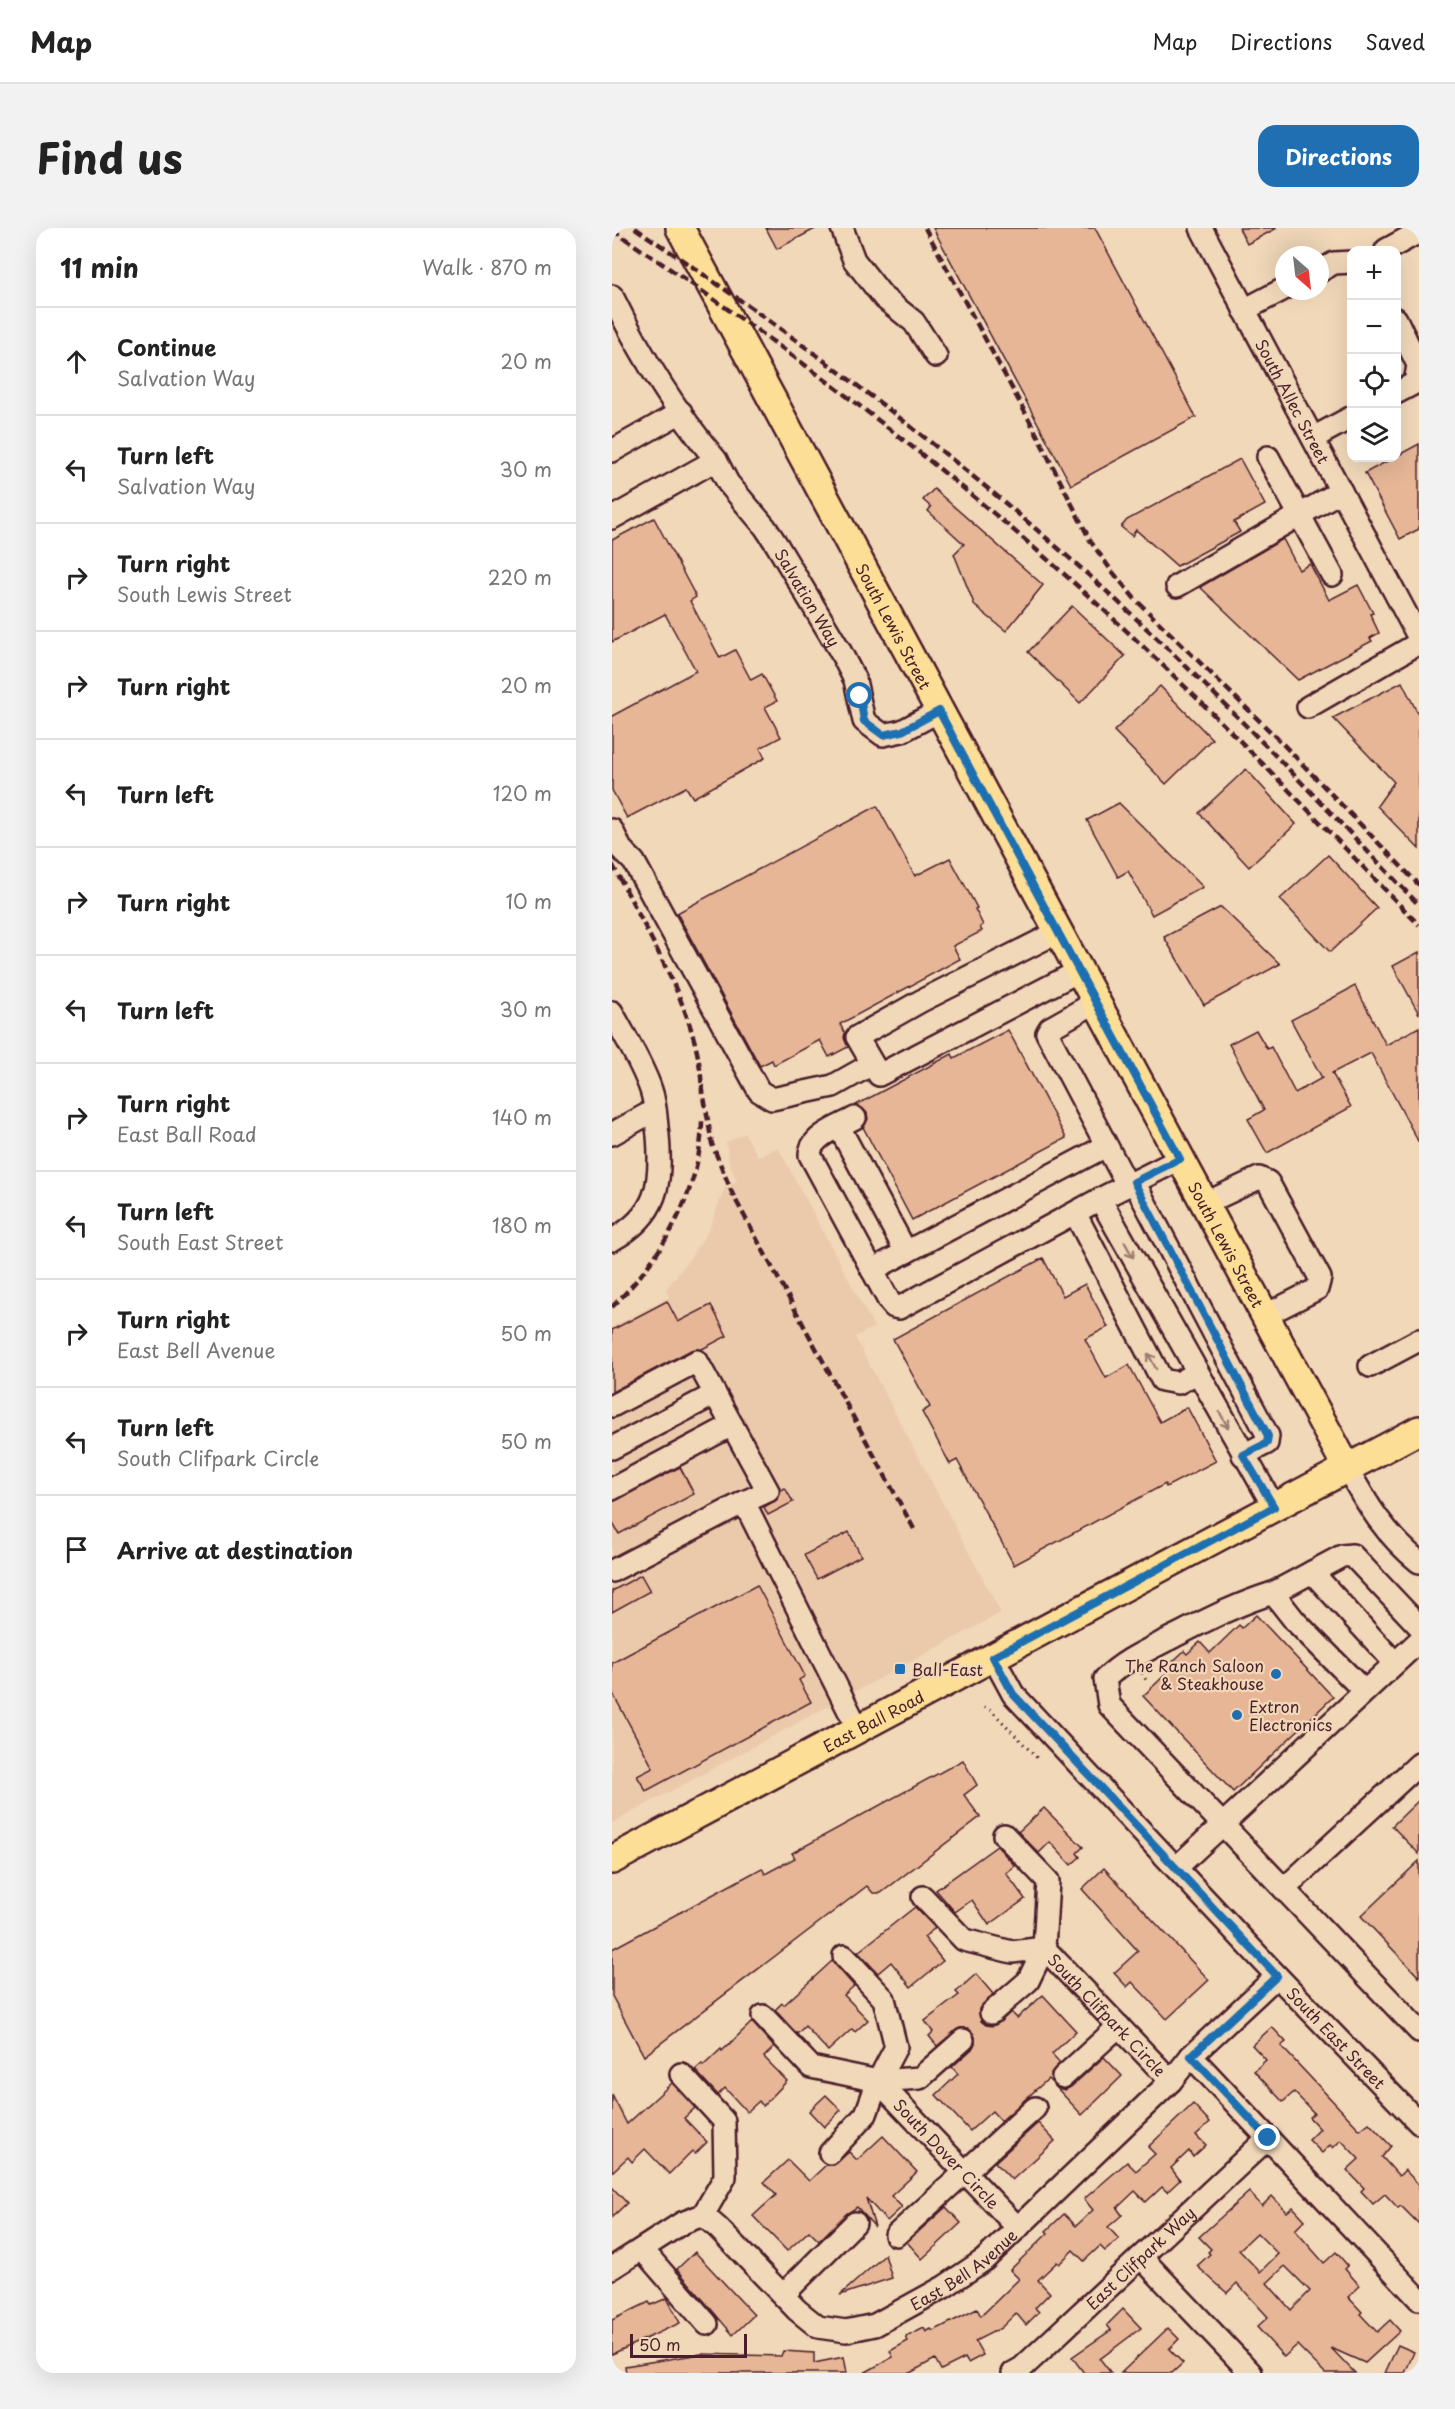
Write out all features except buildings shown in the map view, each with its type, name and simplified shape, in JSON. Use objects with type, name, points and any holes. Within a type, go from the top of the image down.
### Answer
[{"type":"main road","name":"South Lewis Street","points":[[680,228],[1347,1468]]},
{"type":"main road","name":"East Ball Road","points":[[612,1860],[1419,1430]]},
{"type":"street","points":[[842,228],[854,260],[884,298],[914,322],[936,356]]},
{"type":"street","name":"South Allec Street","points":[[1201,228],[1419,638]]},
{"type":"street","points":[[1393,246],[1419,232]]},
{"type":"street","points":[[1244,310],[1275,294]]},
{"type":"street","points":[[612,296],[629,330],[695,435],[716,460],[612,518]]},
{"type":"street","points":[[1401,329],[1418,365],[1410,386]]},
{"type":"street","points":[[612,451],[681,412]]},
{"type":"street","points":[[1313,438],[1347,420]]},
{"type":"street","points":[[1268,457],[1332,574]]},
{"type":"street","name":"Salvation Way","points":[[716,460],[728,483],[771,536],[839,649],[855,680],[864,721],[883,735],[902,731],[939,711]]},
{"type":"street","points":[[1176,586],[1341,491]]},
{"type":"street","points":[[1308,706],[1419,643]]},
{"type":"street","points":[[612,830],[621,849],[634,862],[759,1091],[772,1099],[833,1086],[872,1064]]},
{"type":"street","points":[[1058,932],[857,1036],[872,1064],[879,1075],[1079,971]]},
{"type":"street","points":[[1096,1002],[1050,1028],[1047,1033],[1106,1146],[1131,1184],[1268,1436],[1267,1443],[1243,1455]]},
{"type":"street","points":[[612,1012],[652,1092],[656,1110],[660,1163],[658,1183],[652,1201],[642,1219],[629,1231],[612,1240]]},
{"type":"street","points":[[612,1134],[656,1110]]},
{"type":"street","points":[[906,1252],[847,1123],[818,1139],[812,1146],[810,1155],[889,1301],[894,1307],[899,1308],[1100,1199],[1180,1159]]},
{"type":"street","points":[[872,1270],[1106,1146]]},
{"type":"street","points":[[1204,1204],[1259,1178],[1264,1179],[1268,1182],[1320,1278],[1317,1288],[1264,1316]]},
{"type":"street","points":[[1100,1199],[1274,1507]]},
{"type":"street","points":[[1075,1213],[1162,1380],[1178,1383],[1197,1373]]},
{"type":"street","points":[[1370,1366],[1419,1340]]},
{"type":"street","points":[[612,1406],[697,1361],[768,1491],[612,1571]]},
{"type":"street","points":[[612,1448],[715,1394]]},
{"type":"street","points":[[612,1489],[732,1425]]},
{"type":"street","points":[[1347,1468],[1371,1511],[1386,1532],[1419,1562]]},
{"type":"street","points":[[744,1502],[858,1729]]},
{"type":"street","points":[[1419,1626],[1352,1555],[1342,1556],[1273,1593],[1240,1604],[1119,1665],[1105,1679],[1109,1705],[1419,2031]]},
{"type":"street","points":[[1312,1572],[1395,1662]]},
{"type":"street","points":[[1273,1593],[1295,1621],[1365,1691]]},
{"type":"street","points":[[1176,1868],[1419,1641]]},
{"type":"street","name":"South East Street","points":[[993,1657],[1013,1694],[1277,1976],[1419,2123]]},
{"type":"street","points":[[1284,1889],[1419,1764]]},
{"type":"street","points":[[991,2013],[1028,1981],[1044,1948],[1048,1881],[1004,1835]]},
{"type":"street","points":[[923,1897],[964,1940],[1012,1952],[1044,1948]]},
{"type":"street","name":"South Clifpark Circle","points":[[1044,1948],[1171,2081]]},
{"type":"street","points":[[830,2153],[866,2114],[878,2081],[896,2047],[884,1999],[844,1956]]},
{"type":"street","name":"East Bell Avenue","points":[[703,2215],[797,2310],[818,2327],[846,2331],[875,2325],[944,2287],[984,2260],[1171,2081],[1191,2056],[1277,1976]]},
{"type":"street","points":[[763,2016],[811,2067],[878,2081],[920,2078],[963,2040]]},
{"type":"street","points":[[1063,2077],[1119,2025]]},
{"type":"street","name":"South Clifpark Circle","points":[[1191,2056],[1419,2299]]},
{"type":"street","points":[[612,2268],[682,2223],[703,2215],[724,2177],[724,2121],[681,2074]]},
{"type":"street","name":"South Dover Circle","points":[[878,2081],[1018,2228]]},
{"type":"street","points":[[896,2235],[1035,2108]]},
{"type":"street","name":"East Clifpark Way","points":[[1020,2371],[1268,2138]]},
{"type":"street","points":[[783,2295],[855,2223]]},
{"type":"street","points":[[642,2249],[707,2324]]},
{"type":"street","points":[[1141,2257],[1251,2373]]},
{"type":"path","points":[[984,1707],[991,1710],[1038,1759]]},
{"type":"shaded area","points":[[745,1133],[758,1157],[778,1147],[874,1327],[855,1337],[1001,1613],[612,1823],[612,1327],[669,1297],[666,1289],[710,1228],[724,1189],[737,1181],[729,1162],[726,1142]]},
{"type":"railway","points":[[635,228],[745,303],[905,422],[1059,549],[1198,678],[1419,905]]},
{"type":"railway","points":[[925,228],[1033,427],[1091,542],[1111,570],[1135,599],[1279,740],[1419,885]]},
{"type":"railway","points":[[612,230],[721,304],[827,381],[982,503],[1032,546],[1182,683],[1419,925]]},
{"type":"railway","points":[[612,864],[680,999],[698,1055],[702,1094]]},
{"type":"railway","points":[[702,1085],[712,1144],[733,1195],[914,1529]]},
{"type":"railway","points":[[612,1307],[647,1267],[676,1221],[695,1171],[702,1118]]},
{"type":"place","name":"Ball-East","points":[[900,1669]]},
{"type":"place","name":"The Ranch Saloon & Steakhouse","points":[[1276,1674]]},
{"type":"place","name":"Extron Electronics","points":[[1237,1715]]},
{"type":"route","points":[[860,696],[864,721],[883,735],[902,731],[939,711],[1180,1159],[1134,1182],[1268,1436],[1267,1443],[1243,1455],[1274,1507],[993,1657],[1013,1694],[1277,1976],[1191,2056],[1268,2138]]}]
